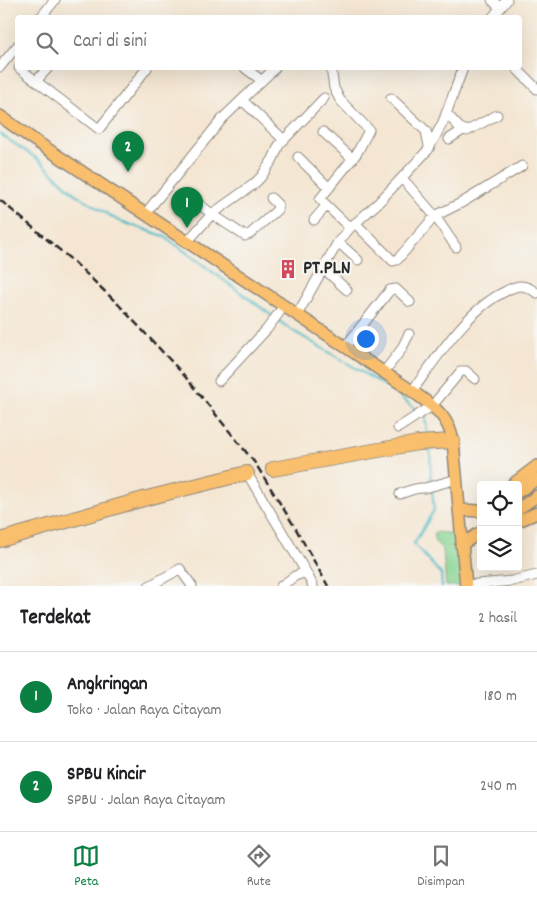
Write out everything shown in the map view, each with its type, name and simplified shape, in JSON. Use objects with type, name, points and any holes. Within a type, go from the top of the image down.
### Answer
[{"type":"highway","points":[[273,469],[418,443],[453,441]]},
{"type":"highway","points":[[0,540],[147,498],[247,473]]},
{"type":"main road","points":[[0,116],[187,242],[281,310],[297,314],[384,372],[412,391],[429,408],[443,416],[450,428],[453,441],[466,585]]},
{"type":"main road","points":[[517,481],[537,466]]},
{"type":"main road","points":[[522,489],[537,479]]},
{"type":"main road","points":[[522,506],[537,496]]},
{"type":"main road","points":[[460,510],[477,511]]},
{"type":"main road","points":[[522,519],[537,513]]},
{"type":"main road","points":[[461,544],[477,534]]},
{"type":"street","points":[[42,15],[55,0]]},
{"type":"street","points":[[492,0],[500,8]]},
{"type":"street","points":[[494,15],[507,0]]},
{"type":"street","points":[[15,48],[2,62],[15,66]]},
{"type":"street","points":[[22,70],[98,129],[145,70]]},
{"type":"street","points":[[37,80],[46,70]]},
{"type":"street","points":[[248,70],[261,80]]},
{"type":"street","points":[[145,214],[206,137],[273,70]]},
{"type":"street","points":[[331,70],[334,88],[340,100],[370,130],[353,159],[320,199],[393,261],[397,260],[434,216],[463,202],[522,166]]},
{"type":"street","points":[[297,314],[338,242],[402,178],[426,151],[446,113],[461,70]]},
{"type":"street","points":[[518,70],[537,89]]},
{"type":"street","points":[[187,242],[212,214],[261,177],[279,145],[324,98]]},
{"type":"street","points":[[391,98],[426,131],[426,151]]},
{"type":"street","points":[[242,100],[284,140]]},
{"type":"street","points":[[446,113],[463,130]]},
{"type":"street","points":[[449,139],[463,130],[467,131],[496,115]]},
{"type":"street","points":[[323,132],[353,159]]},
{"type":"street","points":[[298,157],[329,188]]},
{"type":"street","points":[[402,178],[434,216],[456,247]]},
{"type":"street","points":[[191,198],[245,236],[250,234],[277,210],[278,205],[271,198]]},
{"type":"street","points":[[314,220],[326,206]]},
{"type":"street","points":[[338,242],[358,260]]},
{"type":"street","points":[[323,268],[347,290]]},
{"type":"street","points":[[412,391],[449,342],[484,304],[497,295],[518,286],[528,287],[537,293]]},
{"type":"street","points":[[345,347],[390,290],[396,289],[410,302]]},
{"type":"street","points":[[219,381],[267,329],[281,310]]},
{"type":"street","points":[[384,372],[401,350],[409,334]]},
{"type":"street","points":[[398,428],[429,408],[461,371],[466,371],[475,379]]},
{"type":"street","points":[[247,473],[313,586]]},
{"type":"street","points":[[400,494],[457,479]]},
{"type":"street","points":[[149,586],[180,569],[192,586]]},
{"type":"street","points":[[280,586],[295,576],[306,572]]},
{"type":"street","points":[[466,585],[512,581],[537,575]]},
{"type":"green space","points":[[435,532],[458,534],[461,586],[446,586],[443,550],[434,541]]},
{"type":"waterway","points":[[0,134],[39,160],[75,194],[117,220],[164,236],[290,329],[392,390],[419,412]]},
{"type":"waterway","points":[[423,415],[425,416],[428,438]]},
{"type":"waterway","points":[[430,446],[431,483]]},
{"type":"waterway","points":[[432,489],[434,510],[414,544],[441,574],[442,586]]},
{"type":"railway","points":[[0,200],[74,262],[118,304],[183,374],[255,463],[296,529],[328,586]]},
{"type":"place","name":"SPBU Kincir","points":[[128,172]]},
{"type":"place","name":"Angkringan","points":[[187,228]]},
{"type":"place","name":"PT.PLN","points":[[288,269]]}]
